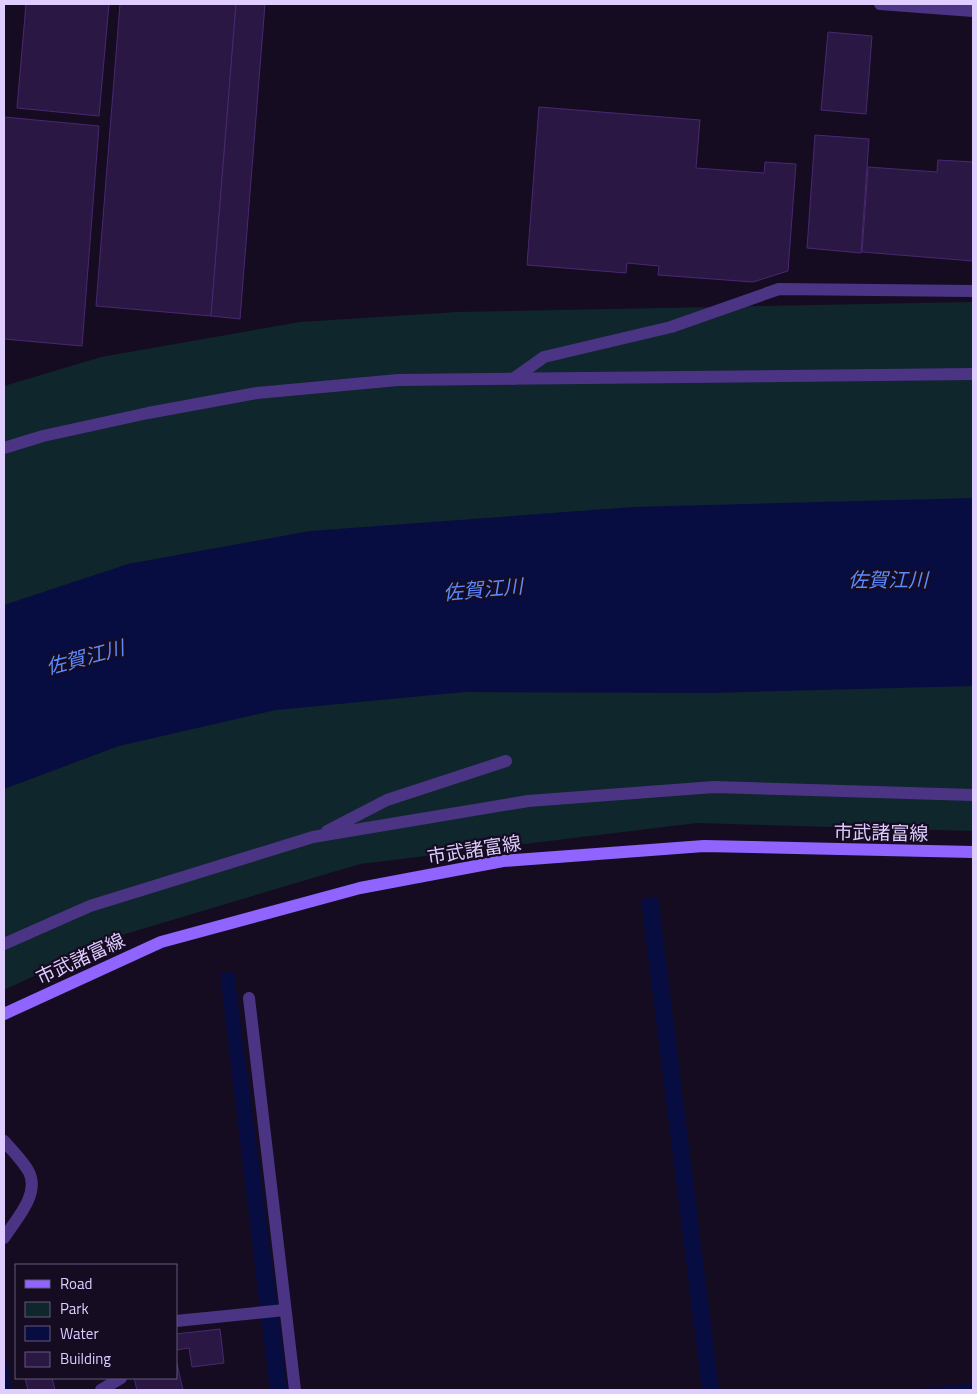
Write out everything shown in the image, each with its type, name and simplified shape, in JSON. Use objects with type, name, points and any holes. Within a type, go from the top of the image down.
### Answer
[{"type":"main road","name":"市武諸富線","points":[[4,1014],[161,942],[360,888],[503,861],[704,846],[973,852]]},
{"type":"street","points":[[880,4],[973,11]]},
{"type":"street","points":[[513,379],[544,357],[672,327],[778,289],[973,291]]},
{"type":"street","points":[[4,448],[43,436],[148,413],[257,393],[398,380],[973,374]]},
{"type":"street","points":[[313,837],[387,800],[506,761]]},
{"type":"street","points":[[4,944],[90,906],[313,837],[528,800],[714,787],[973,795]]},
{"type":"street","points":[[249,998],[283,1310],[295,1390]]},
{"type":"street","points":[[4,1141],[28,1170],[33,1185],[29,1199],[4,1238]]},
{"type":"street","points":[[178,1321],[283,1310]]},
{"type":"street","points":[[101,1390],[119,1379]]},
{"type":"green space","points":[[973,302],[973,524],[4,634],[4,386],[101,357],[300,322],[457,312]]},
{"type":"green space","points":[[973,657],[973,831],[697,823],[360,864],[122,935],[4,990],[4,756],[341,659]]},
{"type":"water","name":"佐賀江川","points":[[973,498],[973,686],[710,693],[464,692],[276,710],[119,746],[4,789],[4,605],[128,564],[310,531],[633,507]]},
{"type":"water","points":[[658,897],[719,1390],[702,1390],[641,899]]},
{"type":"water","points":[[234,972],[287,1390],[270,1390],[220,973]]},
{"type":"water","points":[[973,1383],[973,1390],[913,1390]]},
{"type":"building","points":[[26,4],[109,4],[99,116],[17,108]]},
{"type":"building","points":[[120,4],[236,4],[211,316],[96,306]]},
{"type":"building","points":[[236,4],[265,4],[240,319],[211,316]]},
{"type":"building","points":[[828,32],[872,36],[866,114],[821,110]]},
{"type":"building","points":[[539,107],[700,120],[696,168],[764,173],[765,162],[796,164],[788,271],[753,282],[658,275],[659,266],[627,263],[626,273],[527,265]]},
{"type":"building","points":[[4,117],[99,126],[82,346],[4,339]]},
{"type":"building","points":[[815,135],[869,139],[861,253],[807,248]]},
{"type":"building","points":[[938,160],[973,162],[973,261],[862,252],[868,167],[937,172]]},
{"type":"building","points":[[220,1329],[224,1363],[192,1367],[189,1348],[178,1350],[178,1334]]},
{"type":"building","points":[[178,1368],[183,1390],[137,1390],[134,1379],[178,1379]]},
{"type":"building","points":[[25,1379],[52,1379],[55,1390],[28,1390]]},
{"type":"waterway","points":[[4,1365],[8,1390]]}]
